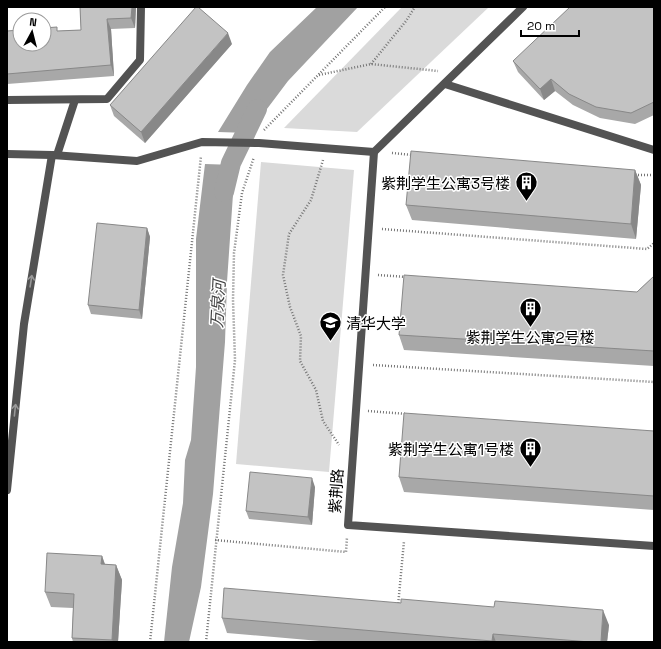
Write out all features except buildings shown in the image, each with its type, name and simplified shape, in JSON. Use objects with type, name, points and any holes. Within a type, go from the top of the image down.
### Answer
[{"type":"street","points":[[7,100],[107,99],[140,60],[140,7]]},
{"type":"street","points":[[7,154],[137,160],[202,142],[259,143],[374,152],[523,7]]},
{"type":"street","points":[[445,84],[654,150]]},
{"type":"street","points":[[7,490],[24,324],[54,155],[75,100]]},
{"type":"street","name":"紫荆路","points":[[374,152],[348,525],[654,546]]},
{"type":"path","points":[[206,642],[235,360],[233,300],[234,252],[242,193],[264,130],[385,7]]},
{"type":"path","points":[[371,64],[406,21],[415,7]]},
{"type":"path","points":[[318,76],[371,64],[456,72]]},
{"type":"path","points":[[150,642],[202,142]]},
{"type":"path","points":[[326,148],[312,200],[289,234],[283,275],[290,307],[302,336],[300,361],[316,390],[323,421],[352,463]]},
{"type":"path","points":[[374,152],[421,156]]},
{"type":"path","points":[[634,175],[654,175]]},
{"type":"path","points":[[368,228],[647,250],[654,243]]},
{"type":"path","points":[[365,274],[412,278]]},
{"type":"path","points":[[359,364],[654,382]]},
{"type":"path","points":[[356,410],[411,414]]},
{"type":"path","points":[[216,540],[346,552],[348,525]]},
{"type":"path","points":[[398,612],[406,529]]},
{"type":"shaded area","points":[[402,7],[489,7],[357,132],[284,128]]},
{"type":"shaded area","points":[[261,162],[354,170],[329,472],[236,464]]},
{"type":"water","points":[[317,7],[358,7],[288,81],[249,133],[218,132],[247,85],[270,52]]},
{"type":"water","points":[[205,164],[235,165],[227,282],[225,342],[213,494],[201,587],[189,642],[164,642],[172,567],[183,503],[185,460],[191,440],[196,367],[196,239]]},
{"type":"waterway","name":"万泉河","points":[[224,192],[231,163],[257,109]]},
{"type":"place","name":"紫荆学生公寓3号楼","points":[[526,202]]},
{"type":"place","name":"紫荆学生公寓2号楼","points":[[530,328]]},
{"type":"place","name":"清华大学","points":[[330,342]]},
{"type":"place","name":"紫荆学生公寓1号楼","points":[[530,468]]}]
